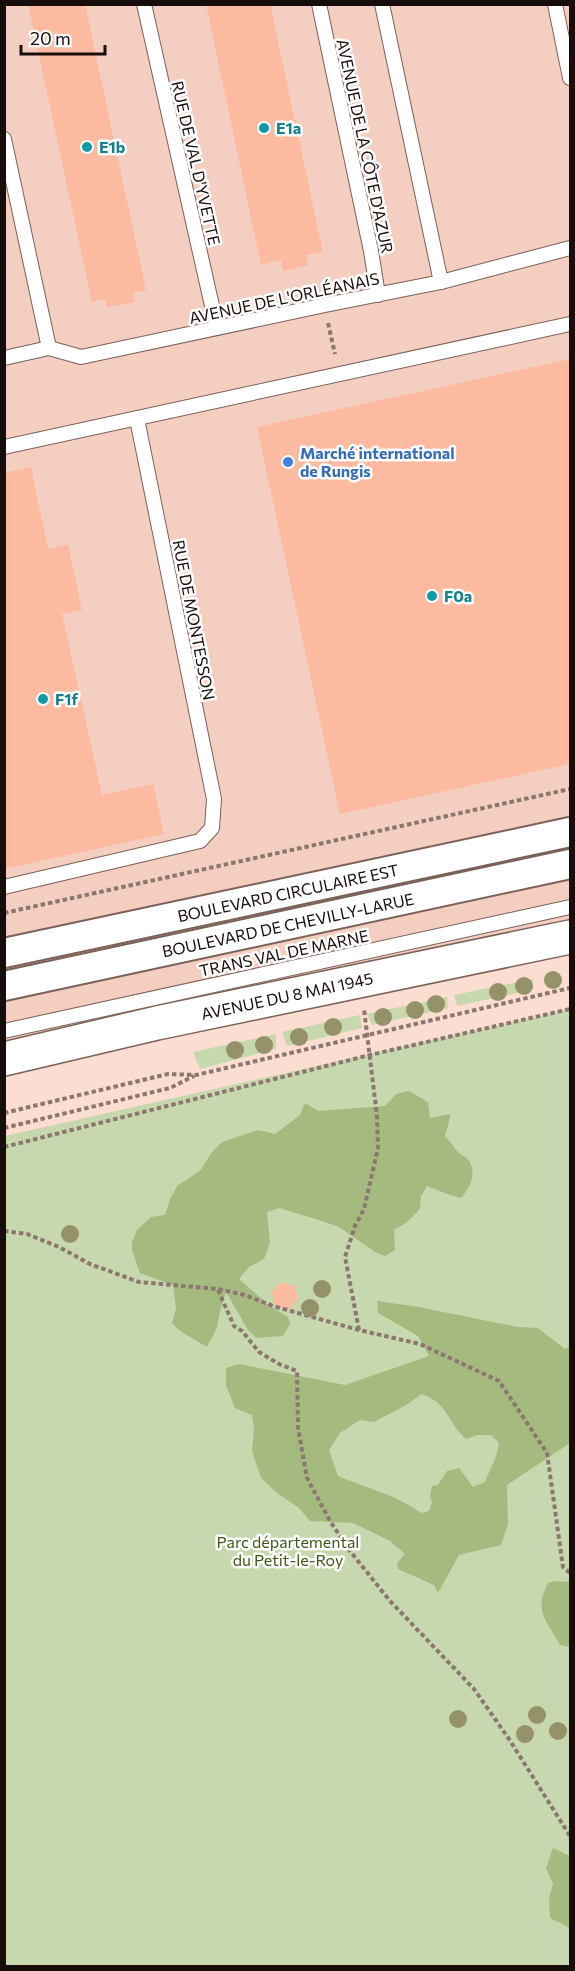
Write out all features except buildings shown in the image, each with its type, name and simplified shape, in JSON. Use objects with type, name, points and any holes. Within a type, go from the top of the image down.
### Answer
[{"type":"main road","name":"AVENUE DU 8 MAI 1945","points":[[4,1059],[157,1023],[570,937]]},
{"type":"street","name":"BOULEVARD CIRCULAIRE EST","points":[[4,953],[570,832]]},
{"type":"street","name":"BOULEVARD DE CHEVILLY-LARUE","points":[[4,986],[570,864]]},
{"type":"lane","name":"RUE DE VAL D'YVETTE","points":[[144,4],[217,328]]},
{"type":"lane","name":"AVENUE DE LA CÔTE D'AZUR","points":[[319,4],[371,251],[378,295]]},
{"type":"lane","points":[[382,4],[441,282]]},
{"type":"lane","points":[[555,4],[570,78]]},
{"type":"lane","points":[[4,139],[49,348]]},
{"type":"lane","name":"AVENUE DE L'ORLÉANAIS","points":[[4,358],[49,348],[81,357],[325,304],[441,282],[570,248]]},
{"type":"lane","points":[[4,447],[570,324]]},
{"type":"lane","name":"RUE DE MONTESSON","points":[[4,887],[200,841],[212,828],[214,799],[137,419]]},
{"type":"lane","name":"TRANS VAL DE MARNE","points":[[4,1031],[570,907]]},
{"type":"path","points":[[325,304],[338,373]]},
{"type":"path","points":[[4,913],[570,789]]},
{"type":"path","points":[[4,1128],[170,1088],[196,1075],[570,988]]},
{"type":"path","points":[[4,1147],[370,1055],[570,1009]]},
{"type":"path","points":[[359,1330],[345,1257],[364,1209],[378,1148],[377,1116],[364,1011]]},
{"type":"path","points":[[4,1113],[168,1074],[196,1075]]},
{"type":"path","points":[[4,1231],[27,1234],[59,1247],[90,1264],[139,1282],[218,1289],[359,1330],[420,1344],[498,1381],[547,1453],[563,1567],[570,1573]]},
{"type":"path","points":[[218,1289],[234,1326],[242,1331],[259,1352],[297,1371],[298,1428],[307,1478],[330,1521],[350,1551],[390,1601],[474,1689],[509,1739],[570,1836]]},
{"type":"shaded area","name":"Marché international de Rungis","points":[[4,5],[570,5],[570,919],[5,1041]]},
{"type":"green space","points":[[533,979],[532,990],[457,1006],[454,995]]},
{"type":"green space","points":[[447,997],[448,1008],[372,1025],[367,1014]]},
{"type":"green space","name":"Parc départemental du Petit-le-Roy","points":[[570,1009],[570,1966],[5,1966],[5,1136]]},
{"type":"green space","points":[[360,1015],[362,1028],[287,1046],[282,1032]]},
{"type":"green space","points":[[276,1034],[276,1049],[200,1069],[193,1052]]},
{"type":"green space","points":[[409,1091],[428,1102],[430,1118],[451,1114],[445,1136],[468,1160],[472,1170],[470,1185],[461,1198],[427,1186],[421,1196],[420,1209],[406,1223],[394,1230],[395,1250],[385,1256],[375,1252],[339,1227],[279,1208],[267,1212],[270,1243],[264,1259],[249,1267],[239,1279],[270,1306],[288,1317],[290,1324],[283,1336],[256,1338],[248,1330],[226,1292],[217,1328],[207,1347],[180,1331],[172,1323],[176,1308],[173,1285],[140,1273],[132,1250],[132,1242],[137,1230],[151,1217],[165,1215],[178,1185],[200,1171],[212,1152],[222,1142],[258,1130],[275,1134],[300,1115],[305,1103],[318,1111],[385,1106],[396,1094]]},
{"type":"green space","points":[[377,1301],[419,1307],[518,1327],[538,1328],[565,1349],[570,1346],[570,1443],[507,1485],[508,1524],[501,1545],[459,1555],[438,1593],[434,1585],[398,1569],[397,1563],[405,1554],[390,1541],[353,1523],[310,1521],[299,1508],[277,1493],[261,1478],[252,1451],[254,1429],[252,1415],[235,1408],[226,1385],[226,1368],[239,1364],[345,1385],[429,1356],[418,1336],[378,1313]],"holes":[[[422,1394],[443,1408],[466,1439],[477,1435],[491,1435],[499,1443],[485,1482],[473,1487],[459,1468],[447,1471],[438,1485],[432,1486],[430,1496],[432,1502],[429,1511],[421,1513],[392,1497],[338,1476],[329,1450],[340,1433],[360,1420],[374,1422]]]},
{"type":"green space","points":[[570,1582],[570,1647],[560,1645],[542,1609],[548,1583]]},
{"type":"green space","points":[[553,1848],[570,1856],[570,1928],[550,1918],[549,1898],[553,1884],[546,1868]]},
{"type":"place","name":"E1a","points":[[264,128]]},
{"type":"place","name":"E1b","points":[[87,147]]},
{"type":"place","name":"Marché international de Rungis","points":[[288,462]]},
{"type":"place","name":"F0a","points":[[432,596]]},
{"type":"place","name":"F1f","points":[[43,699]]}]
